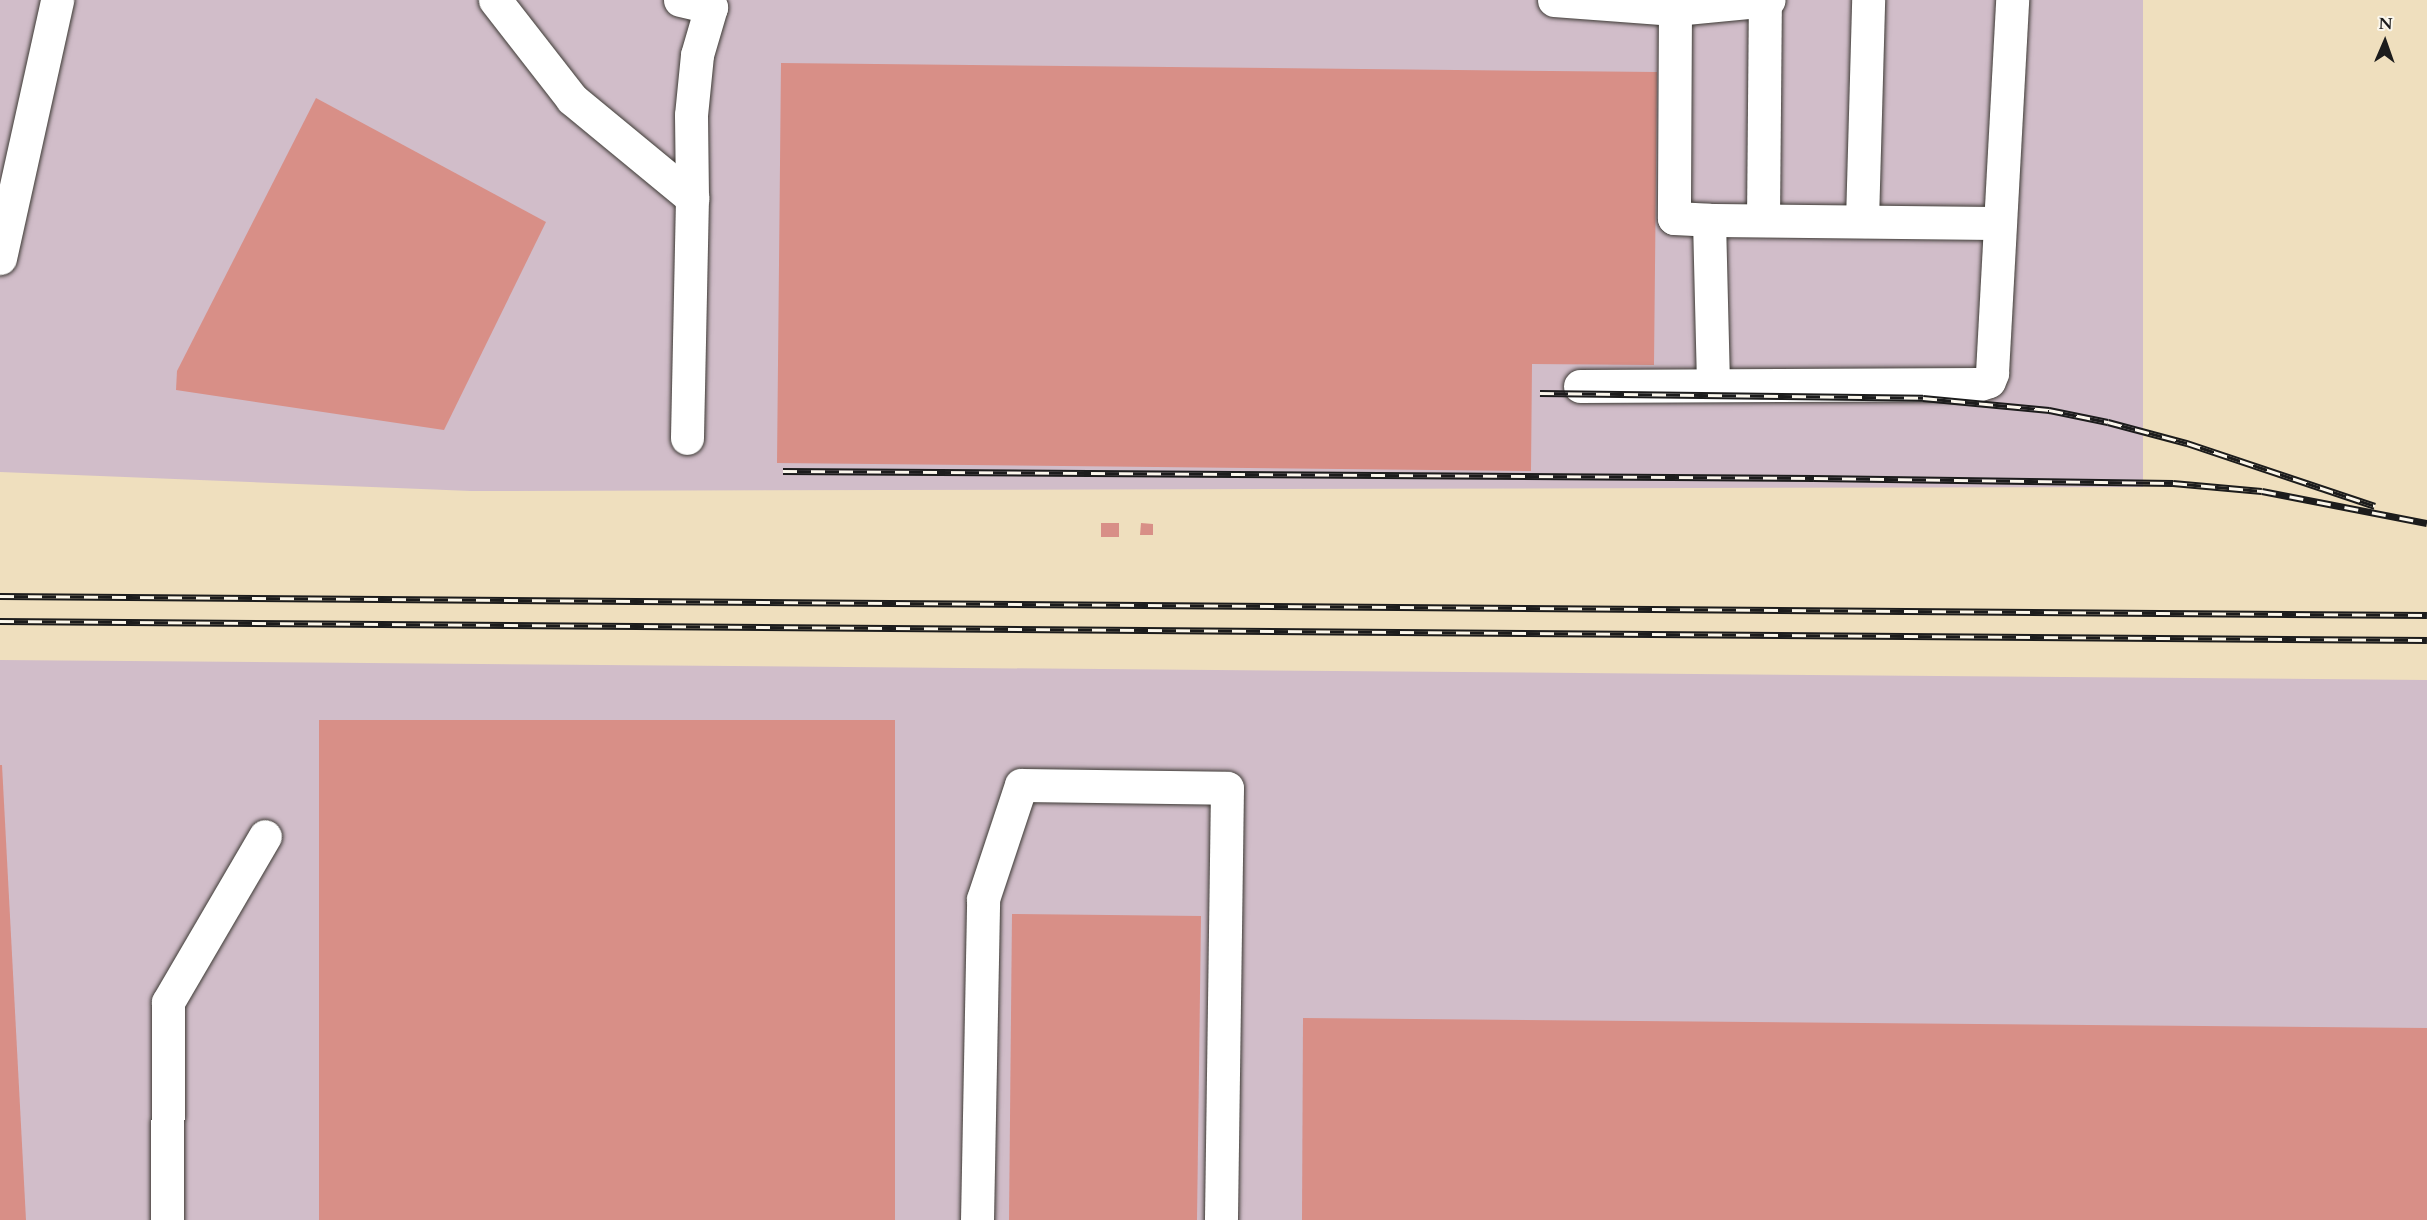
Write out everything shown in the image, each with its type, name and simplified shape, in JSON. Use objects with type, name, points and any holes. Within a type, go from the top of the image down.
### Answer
[{"type":"lane","points":[[0,258],[57,0]]},
{"type":"lane","points":[[495,0],[572,99],[692,198]]},
{"type":"lane","points":[[680,0],[715,3],[697,55],[691,115],[692,198],[687,438]]},
{"type":"lane","points":[[1554,0],[1675,9],[1767,1],[1763,220]]},
{"type":"lane","points":[[1862,221],[1868,0]]},
{"type":"lane","points":[[1580,386],[1980,384],[1989,381],[1992,373],[2012,0]]},
{"type":"lane","points":[[1675,9],[1674,218],[2000,223]]},
{"type":"lane","points":[[1709,220],[1713,384]]},
{"type":"lane","points":[[976,1220],[983,899],[1021,785],[1227,788],[1221,1220]]},
{"type":"lane","points":[[167,1220],[168,1002],[265,836]]},
{"type":"shaded area","points":[[0,0],[2143,0],[2143,487],[471,491],[0,472]]},
{"type":"shaded area","points":[[0,660],[2427,680],[2427,1220],[0,1220]]},
{"type":"building","points":[[781,63],[1657,72],[1654,365],[1532,364],[1531,471],[777,463]]},
{"type":"building","points":[[316,98],[546,222],[444,430],[176,390],[177,371]]},
{"type":"building","points":[[1101,523],[1119,523],[1119,537],[1101,537]]},
{"type":"building","points":[[1141,523],[1153,524],[1153,535],[1140,535]]},
{"type":"building","points":[[319,720],[895,720],[895,1220],[319,1220]]},
{"type":"building","points":[[0,765],[2,765],[26,1220],[0,1220]]},
{"type":"building","points":[[1012,914],[1201,916],[1197,1220],[1009,1220]]},
{"type":"building","points":[[1303,1018],[2427,1028],[2427,1220],[1302,1220]]},
{"type":"railway","points":[[1540,393],[1923,398],[2049,410],[2108,422],[2187,443],[2375,506]]},
{"type":"railway","points":[[783,471],[1814,478],[2173,483],[2262,491],[2427,523]]},
{"type":"railway","points":[[0,596],[2427,615]]},
{"type":"railway","points":[[0,621],[2427,640]]}]
